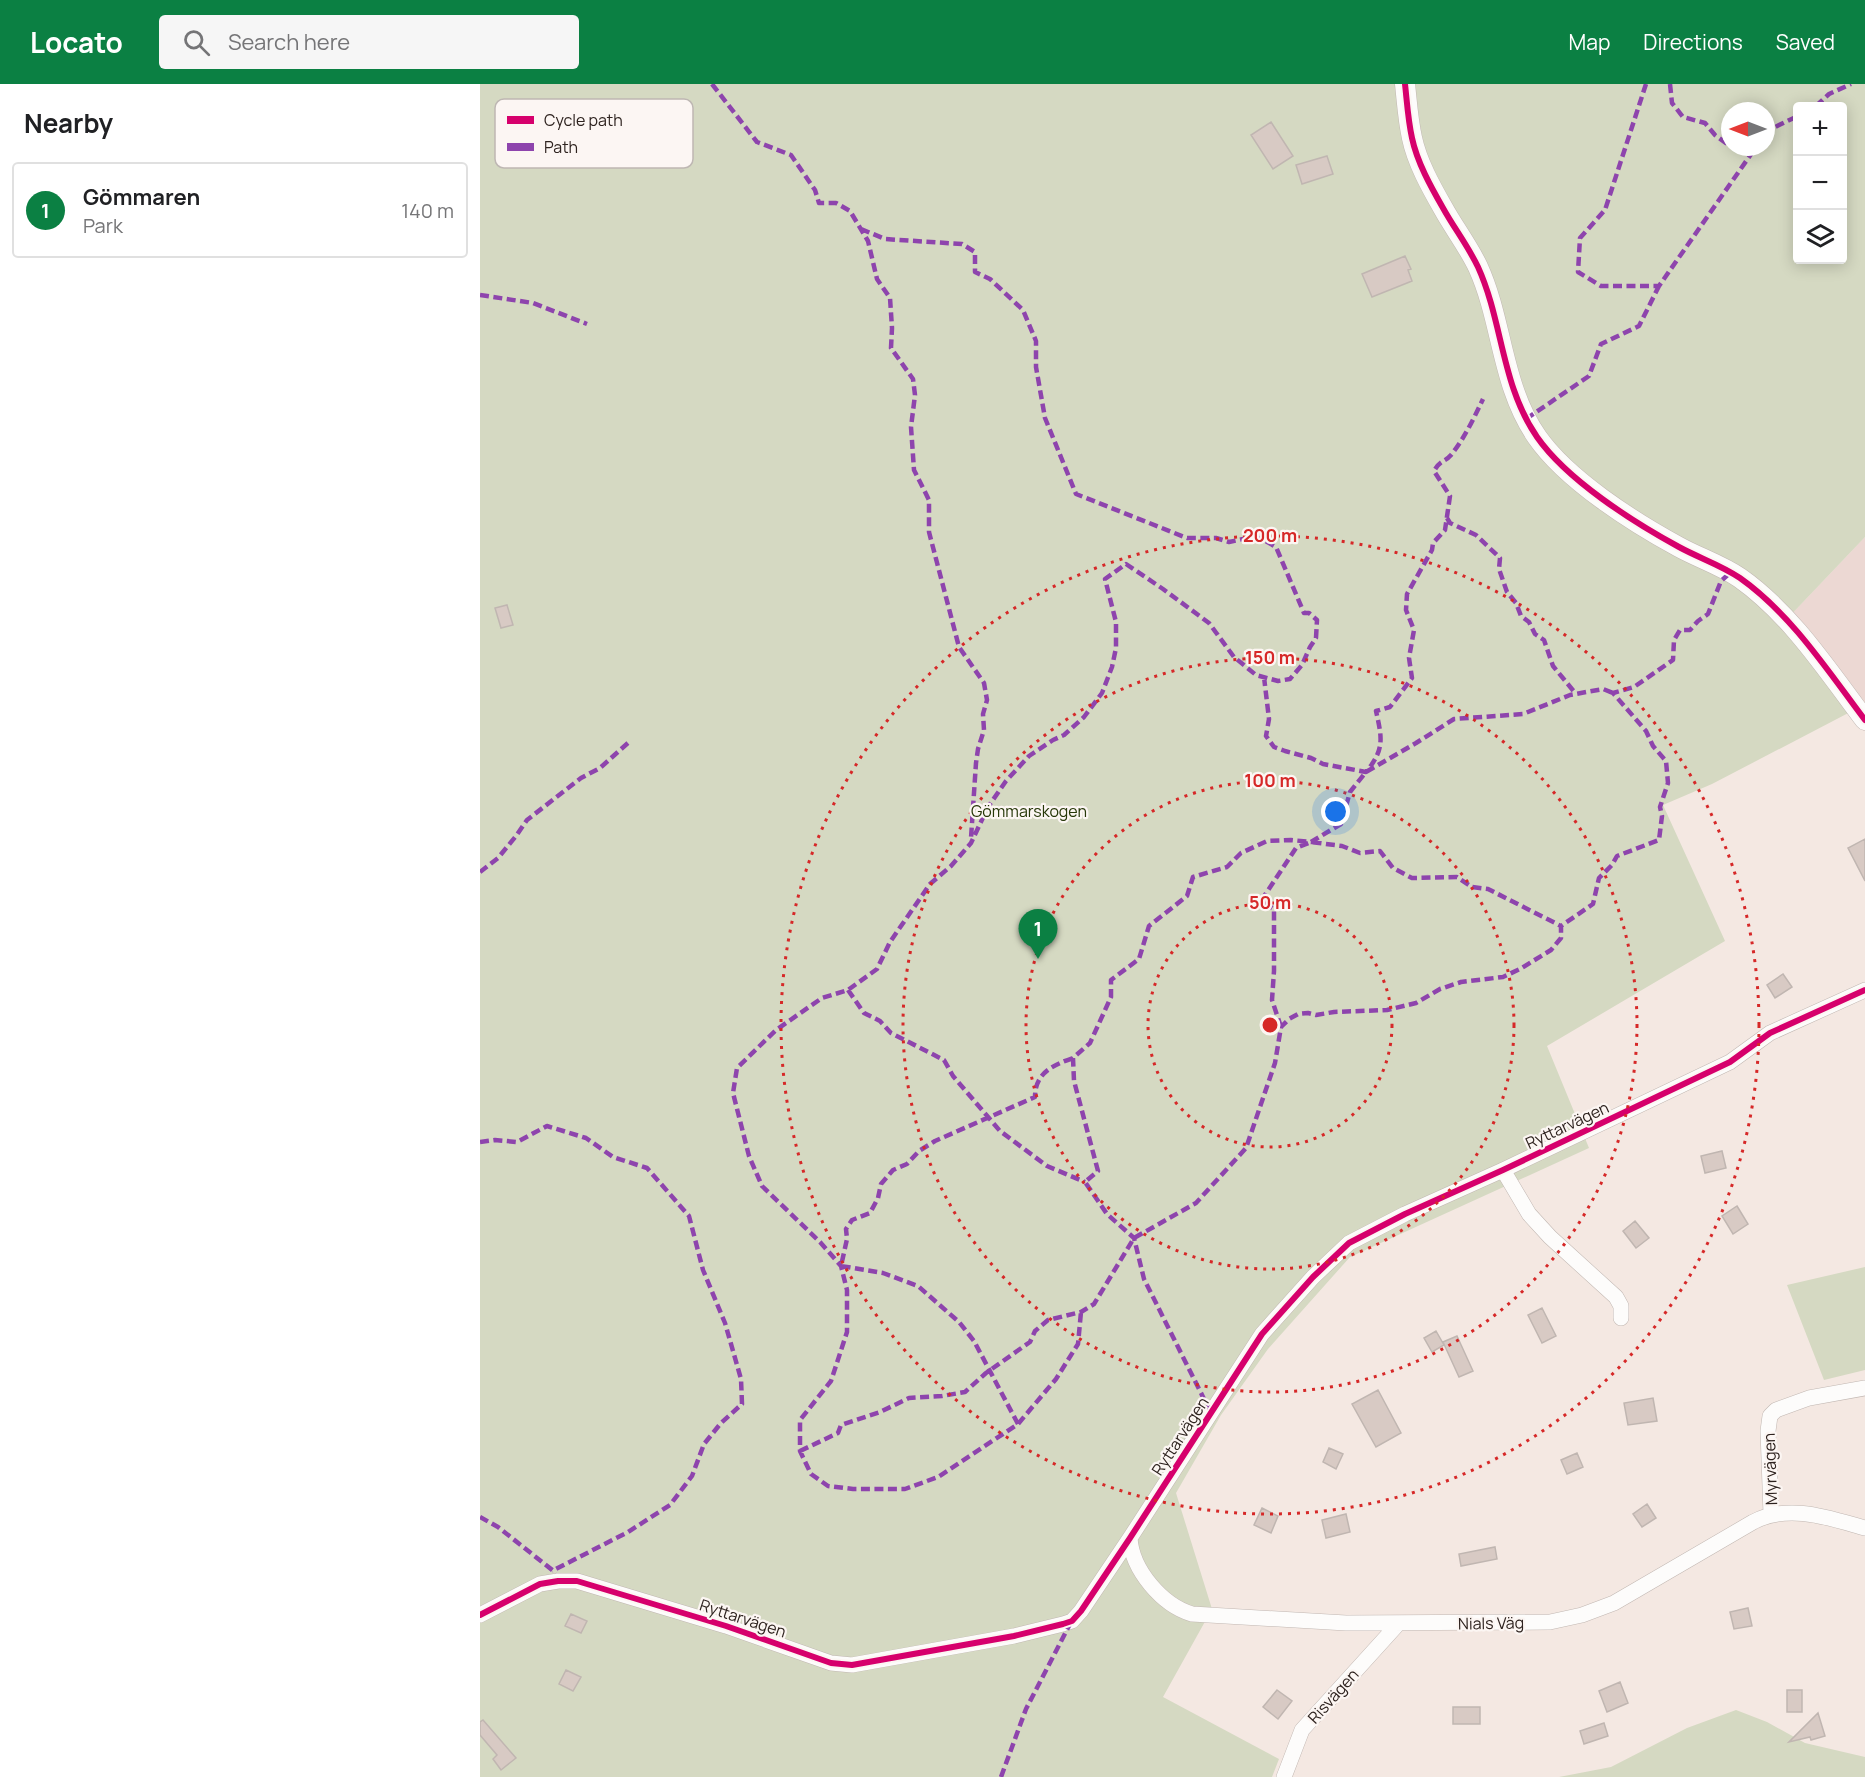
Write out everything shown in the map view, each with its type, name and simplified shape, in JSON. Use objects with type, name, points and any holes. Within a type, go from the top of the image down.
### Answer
[{"type":"street","points":[[1405,84],[1412,140],[1441,206],[1478,266],[1492,306],[1509,378],[1526,419],[1538,438],[1554,457],[1617,510],[1681,548],[1738,577],[1759,593],[1809,647],[1865,720]]},
{"type":"street","name":"Ryttarvägen","points":[[480,1615],[540,1584],[577,1581],[726,1626],[831,1663],[852,1665],[1014,1636],[1072,1621],[1130,1538],[1262,1334],[1335,1255],[1349,1243],[1730,1062],[1770,1033],[1865,990]]},
{"type":"street","points":[[1503,1170],[1529,1214],[1550,1237],[1616,1297],[1621,1306],[1621,1318]]},
{"type":"street","name":"Myrvägen","points":[[1771,1514],[1768,1438],[1770,1416],[1776,1410],[1809,1398],[1865,1388]]},
{"type":"street","name":"Nials Väg","points":[[1130,1538],[1135,1558],[1146,1578],[1181,1611],[1206,1616],[1346,1623],[1550,1623],[1582,1615],[1614,1603],[1753,1521],[1771,1514],[1782,1512],[1813,1515],[1865,1528]]},
{"type":"street","name":"Risvägen","points":[[1284,1777],[1302,1730],[1398,1624]]},
{"type":"shaded area","points":[[1865,537],[1865,720],[1786,620]]},
{"type":"green space","name":"Gömmarskogen","points":[[480,84],[1865,84],[1865,537],[1786,620],[1856,709],[1712,784],[1663,805],[1725,941],[1547,1046],[1589,1148],[1350,1257],[1268,1349],[1221,1415],[1176,1493],[1212,1609],[1163,1697],[1279,1759],[1272,1777],[480,1777]]},
{"type":"green space","points":[[1865,1267],[1865,1370],[1824,1380],[1787,1285]]},
{"type":"green space","points":[[1736,1710],[1767,1722],[1805,1743],[1865,1757],[1865,1777],[1559,1777],[1611,1767],[1687,1728]]},
{"type":"building","points":[[1271,122],[1293,156],[1273,169],[1251,135]]},
{"type":"building","points":[[1327,156],[1333,174],[1302,184],[1296,165]]},
{"type":"building","points":[[1405,256],[1411,269],[1408,270],[1412,281],[1372,297],[1362,274]]},
{"type":"building","points":[[507,605],[513,625],[501,628],[495,608]]},
{"type":"building","points":[[1865,839],[1865,881],[1848,848]]},
{"type":"building","points":[[1783,974],[1792,987],[1775,998],[1767,985]]},
{"type":"building","points":[[1722,1151],[1726,1168],[1705,1173],[1701,1156]]},
{"type":"building","points":[[1737,1206],[1748,1224],[1733,1234],[1722,1216]]},
{"type":"building","points":[[1635,1221],[1649,1238],[1636,1248],[1623,1231]]},
{"type":"building","points":[[1542,1308],[1556,1336],[1542,1343],[1528,1315]]},
{"type":"building","points":[[1436,1331],[1444,1345],[1432,1352],[1424,1338]]},
{"type":"building","points":[[1457,1336],[1473,1371],[1459,1377],[1443,1342]]},
{"type":"building","points":[[1378,1390],[1401,1433],[1376,1447],[1352,1404]]},
{"type":"building","points":[[1653,1398],[1657,1421],[1628,1425],[1624,1403]]},
{"type":"building","points":[[1329,1448],[1343,1454],[1336,1469],[1323,1462]]},
{"type":"building","points":[[1577,1453],[1583,1467],[1567,1474],[1561,1460]]},
{"type":"building","points":[[1647,1504],[1656,1518],[1642,1527],[1633,1514]]},
{"type":"building","points":[[1262,1508],[1278,1516],[1271,1533],[1254,1525]]},
{"type":"building","points":[[1346,1514],[1350,1532],[1326,1538],[1322,1520]]},
{"type":"building","points":[[1495,1547],[1497,1559],[1461,1566],[1459,1554]]},
{"type":"building","points":[[1748,1608],[1752,1626],[1734,1629],[1730,1612]]},
{"type":"building","points":[[571,1614],[587,1621],[581,1633],[565,1626]]},
{"type":"building","points":[[566,1670],[581,1677],[573,1691],[559,1684]]},
{"type":"building","points":[[1620,1682],[1628,1703],[1607,1712],[1599,1691]]},
{"type":"building","points":[[1277,1690],[1292,1701],[1278,1719],[1263,1707]]},
{"type":"building","points":[[1787,1690],[1802,1690],[1802,1712],[1787,1712]]},
{"type":"building","points":[[1453,1707],[1480,1707],[1480,1724],[1453,1724]]},
{"type":"building","points":[[1818,1713],[1825,1736],[1789,1742]]},
{"type":"building","points":[[483,1720],[516,1758],[501,1770],[493,1759],[497,1755],[480,1735],[480,1722]]},
{"type":"building","points":[[1604,1723],[1608,1736],[1584,1744],[1580,1731]]},
{"type":"marked path","points":[[712,84],[757,142],[791,155],[815,190],[819,203],[836,203],[850,211],[868,241],[877,279],[890,298],[891,348],[913,379],[915,395],[911,427],[914,470],[929,500],[929,532],[959,647],[984,683],[987,700],[983,714],[984,730],[976,763],[971,838]]},
{"type":"marked path","points":[[1646,84],[1605,210],[1580,238],[1578,272],[1601,286],[1659,286],[1750,156]]},
{"type":"marked path","points":[[1670,84],[1672,103],[1683,117],[1705,123],[1721,139]]},
{"type":"marked path","points":[[1820,102],[1829,94],[1851,84]]},
{"type":"marked path","points":[[1775,127],[1793,118]]},
{"type":"marked path","points":[[861,229],[885,239],[962,244],[975,252],[975,272],[990,279],[1023,310],[1036,341],[1036,367],[1045,418],[1076,494],[1187,538],[1216,538],[1229,542],[1260,538],[1276,547],[1304,613],[1309,613],[1317,620],[1316,638],[1302,665],[1290,679],[1278,681],[1256,675],[1234,657],[1209,623],[1126,564],[1105,579],[1116,622],[1116,648],[1112,667],[1102,693],[1084,717],[1064,735],[1029,756],[1006,781],[988,807],[971,843],[951,866],[930,884],[890,942],[877,969],[848,990],[822,998],[776,1030],[737,1068],[733,1093],[749,1156],[762,1186],[820,1242],[841,1266],[847,1290],[847,1332],[831,1381],[800,1420],[800,1451],[811,1474],[828,1486],[853,1489],[905,1489],[938,1477],[1018,1424],[1056,1379],[1078,1344],[1081,1312]]},
{"type":"marked path","points":[[1526,419],[1589,376],[1601,344],[1639,326],[1659,286]]},
{"type":"marked path","points":[[480,295],[533,303],[587,324]]},
{"type":"marked path","points":[[1264,677],[1269,719],[1266,736],[1274,747],[1323,764],[1366,772],[1379,750],[1380,729],[1376,711],[1390,707],[1412,678],[1409,658],[1414,630],[1406,610],[1407,594],[1432,550],[1433,543],[1445,530],[1450,496],[1434,471],[1456,449],[1483,399]]},
{"type":"marked path","points":[[1447,518],[1450,523],[1476,535],[1500,558],[1499,569],[1507,592],[1516,603],[1521,616],[1529,622],[1535,634],[1544,640],[1553,666],[1576,694]]},
{"type":"marked path","points":[[800,1451],[838,1433],[841,1425],[880,1412],[909,1398],[965,1392],[986,1373],[1030,1342],[1035,1331],[1048,1320],[1081,1312],[1094,1304],[1134,1238],[1196,1203],[1246,1148],[1275,1063],[1281,1027],[1289,1019],[1298,1014],[1316,1015],[1387,1010],[1416,1003],[1440,989],[1461,982],[1503,977],[1551,950],[1561,938],[1561,926],[1593,904],[1599,878],[1612,865],[1617,856],[1659,840],[1662,816],[1660,807],[1668,783],[1666,761],[1653,746],[1646,731],[1613,693],[1634,687],[1673,660],[1674,640],[1680,630],[1690,630],[1708,614],[1721,581],[1730,573]]},
{"type":"marked path","points":[[1211,1413],[1144,1279],[1134,1238],[1107,1214],[1085,1182],[1098,1171],[1074,1081],[1073,1058],[1090,1043],[1111,997],[1111,980],[1139,959],[1149,926],[1187,896],[1193,877],[1227,867],[1241,853],[1267,841],[1311,842],[1341,824],[1350,792],[1366,772],[1454,719],[1523,714],[1570,695],[1603,689],[1613,693]]},
{"type":"marked path","points":[[480,872],[498,858],[527,820],[581,778],[600,768],[629,742]]},
{"type":"marked path","points":[[1281,1027],[1272,1000],[1274,909],[1261,901],[1296,848],[1311,842],[1342,846],[1360,853],[1380,851],[1393,868],[1412,878],[1457,877],[1472,887],[1488,889],[1561,926]]},
{"type":"marked path","points":[[848,990],[864,1013],[880,1021],[891,1033],[944,1060],[953,1076],[1000,1131],[1047,1166],[1085,1182]]},
{"type":"marked path","points":[[1018,1424],[974,1341],[959,1322],[918,1286],[883,1273],[841,1266],[847,1239],[846,1229],[852,1220],[870,1213],[878,1198],[881,1184],[893,1170],[907,1164],[919,1151],[935,1141],[1035,1097],[1038,1082],[1046,1071],[1073,1058]]},
{"type":"marked path","points":[[480,1142],[495,1140],[517,1142],[547,1126],[586,1138],[613,1157],[647,1168],[689,1216],[703,1270],[725,1323],[741,1379],[742,1404],[721,1423],[704,1444],[692,1476],[670,1505],[628,1532],[552,1571]]},
{"type":"marked path","points":[[480,1517],[498,1527],[556,1573]]},
{"type":"marked path","points":[[1001,1777],[1026,1709],[1071,1622]]},
{"type":"cycle path","points":[[1405,84],[1411,131],[1417,156],[1434,192],[1478,267],[1493,309],[1516,396],[1537,437],[1565,469],[1602,499],[1661,537],[1733,573],[1758,592],[1776,608],[1808,644],[1865,720]]},
{"type":"cycle path","points":[[480,1615],[540,1584],[577,1581],[726,1626],[831,1663],[852,1665],[1014,1636],[1072,1621],[1130,1538],[1262,1334],[1313,1277],[1349,1243],[1405,1214],[1730,1062],[1770,1033],[1865,990]]},
{"type":"place","name":"Gömmaren","points":[[1038,959]]}]
